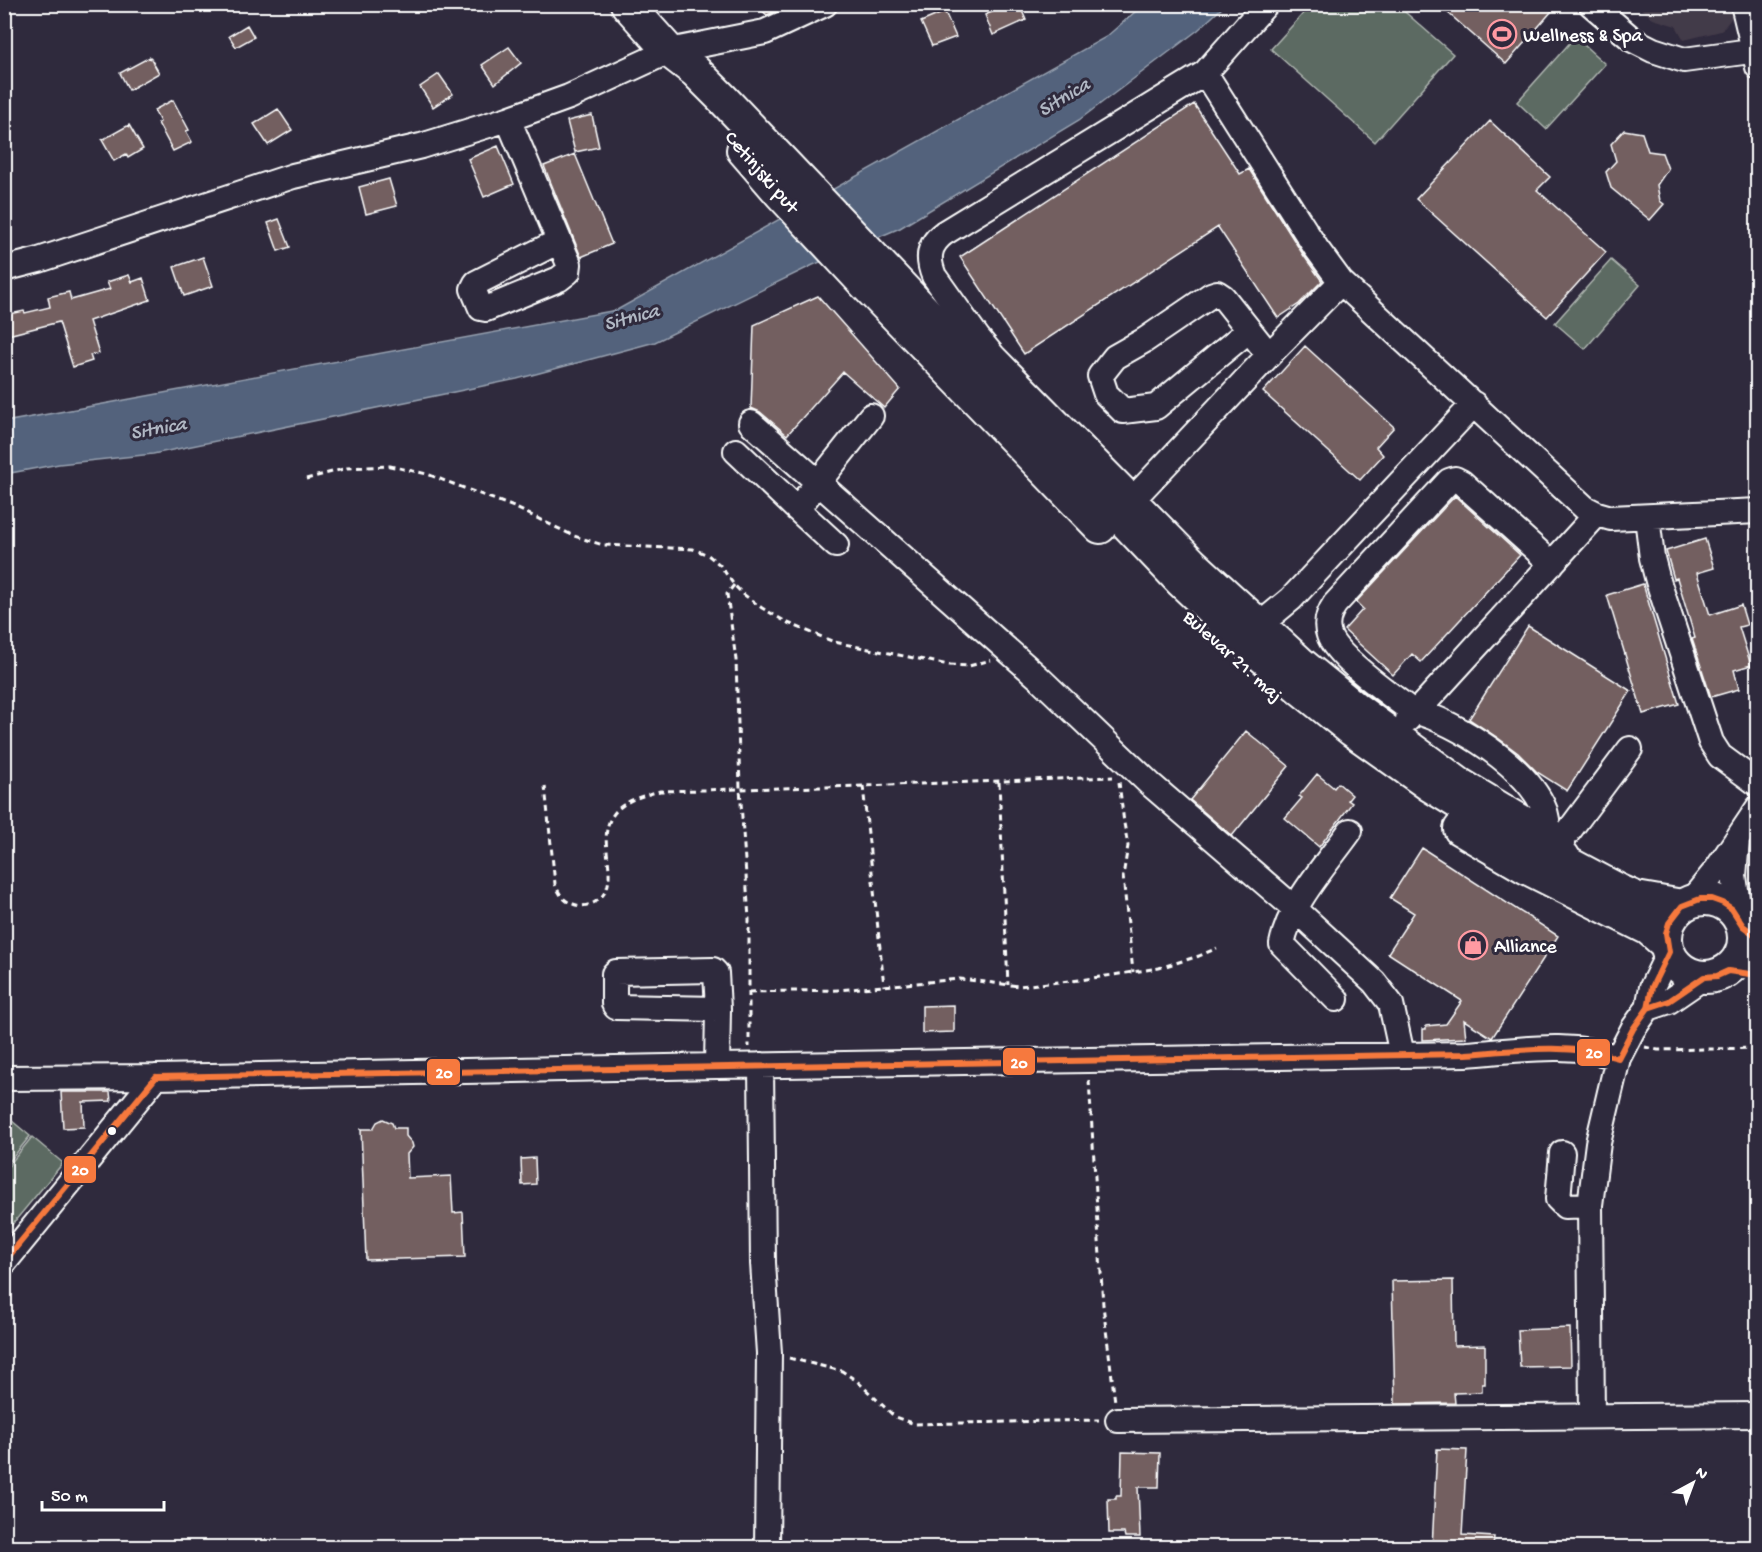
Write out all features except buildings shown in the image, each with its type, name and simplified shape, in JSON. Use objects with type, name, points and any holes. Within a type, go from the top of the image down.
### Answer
[{"type":"main road","name":"Cetinjski put","points":[[627,4],[669,51],[695,70],[791,188],[874,277]]},
{"type":"main road","name":"Bulevar 21. maj","points":[[874,277],[970,345],[1182,582],[1252,631],[1326,710],[1392,759],[1486,820],[1560,848],[1636,898],[1686,904]]},
{"type":"main road","name":"Bulevar 21. maj","points":[[874,277],[1043,470],[1158,585],[1284,700],[1389,781],[1478,840],[1527,868],[1648,929],[1668,948]]},
{"type":"main road","points":[[1712,899],[1723,903],[1732,909],[1747,927],[1743,950],[1730,974],[1692,975],[1681,969],[1668,948],[1669,923],[1686,904],[1712,899]]},
{"type":"street","points":[[4,269],[51,256],[293,176],[421,146],[508,119],[568,97],[669,51],[765,32],[825,4]]},
{"type":"street","points":[[1266,4],[1205,73],[938,237],[930,250],[929,266],[970,345],[1194,560],[1252,631],[1304,661],[1396,734],[1560,848]]},
{"type":"street","points":[[1591,4],[1633,40],[1653,50],[1684,60],[1756,55],[1743,4]]},
{"type":"street","points":[[1205,73],[1316,248],[1341,282],[1585,508],[1611,518],[1758,511]]},
{"type":"street","points":[[508,119],[559,241]]},
{"type":"street","points":[[1133,499],[1341,282]]},
{"type":"street","points":[[1249,330],[1156,407],[1123,411],[1106,394],[1100,376],[1115,357],[1217,293],[1223,297],[1269,355]]},
{"type":"street","points":[[1252,631],[1291,599],[1474,404]]},
{"type":"street","points":[[797,509],[871,416]]},
{"type":"street","points":[[752,423],[1038,677],[1150,784],[1294,908],[1374,982],[1391,1004],[1402,1055]]},
{"type":"street","points":[[736,451],[836,545]]},
{"type":"street","points":[[1552,564],[1455,479],[1449,481],[1335,604],[1328,618],[1327,627],[1334,646],[1409,709],[1428,715],[1452,727],[1495,754],[1526,782],[1545,811],[1560,848]]},
{"type":"street","points":[[1396,734],[1414,711],[1420,708],[1597,514]]},
{"type":"street","points":[[1647,517],[1652,558],[1658,581],[1714,750],[1730,765],[1758,784]]},
{"type":"street","points":[[1560,848],[1630,749]]},
{"type":"street","points":[[1686,904],[1717,869],[1758,808]]},
{"type":"street","points":[[1336,999],[1282,944],[1284,930],[1294,908],[1350,831]]},
{"type":"street","points":[[1737,838],[1734,876],[1747,927]]},
{"type":"street","points":[[1592,1415],[1590,1205],[1598,1143],[1622,1050],[1647,1008],[1652,987],[1668,948]]},
{"type":"street","points":[[1647,1008],[1669,1001],[1730,974]]},
{"type":"street","points":[[717,1066],[718,1009]]},
{"type":"street","points":[[4,1078],[1402,1055],[1578,1048],[1622,1050]]},
{"type":"street","points":[[755,1065],[769,1353],[767,1548]]},
{"type":"street","points":[[4,1263],[156,1077]]},
{"type":"street","points":[[1562,1153],[1558,1199],[1565,1206],[1590,1205]]},
{"type":"street","points":[[1118,1420],[1758,1415]]},
{"type":"path","points":[[306,479],[347,468],[390,466],[427,474],[514,507],[574,536],[603,545],[693,549],[708,555],[720,565],[734,585],[757,604],[788,623],[853,647],[959,666],[990,661],[1003,646]]},
{"type":"path","points":[[734,585],[727,594],[736,660],[740,788],[749,920],[749,992],[755,1065]]},
{"type":"path","points":[[545,786],[555,884],[561,896],[572,904],[582,906],[592,904],[602,897],[608,887],[605,836],[610,819],[621,806],[638,797],[660,791],[1118,777],[1128,846],[1123,876],[1132,972]]},
{"type":"path","points":[[999,782],[1008,986]]},
{"type":"path","points":[[863,786],[884,986]]},
{"type":"path","points":[[749,992],[839,990],[970,979],[1008,986],[1080,980],[1158,969],[1216,948]]},
{"type":"path","points":[[1622,1050],[1758,1048]]},
{"type":"path","points":[[769,1353],[842,1371],[857,1381],[895,1417],[915,1424],[1118,1420],[1103,1305],[1088,1060]]},
{"type":"shaded area","points":[[1637,5],[1733,5],[1736,13],[1721,31],[1684,40],[1676,26],[1653,19]]},
{"type":"green space","points":[[1311,5],[1397,5],[1453,54],[1375,142],[1271,49]]},
{"type":"green space","points":[[1575,37],[1605,64],[1546,129],[1517,102]]},
{"type":"green space","points":[[1611,260],[1640,285],[1585,349],[1555,323]]},
{"type":"green space","points":[[5,1115],[30,1136],[5,1167]]},
{"type":"green space","points":[[32,1137],[63,1163],[10,1227],[5,1222],[5,1170]]},
{"type":"water","name":"Sitnica","points":[[1143,5],[1225,5],[1198,30],[1079,120],[900,228],[813,265],[655,342],[517,379],[153,454],[59,464],[5,474],[5,422],[617,310],[1106,37]]},
{"type":"transit line","name":"20","points":[[156,1077],[1466,1054],[1543,1049],[1580,1050],[1618,1058],[1633,1029],[1648,1008],[1652,987],[1669,952],[1666,933],[1669,923],[1682,906],[1700,899],[1712,899],[1723,903],[1732,909],[1743,926],[1758,937]]},
{"type":"transit line","name":"20","points":[[1633,1029],[1648,1008],[1669,1001],[1704,977],[1717,976],[1728,971],[1758,975]]},
{"type":"transit line","name":"20","points":[[4,1262],[156,1077]]},
{"type":"place","name":"Wellness & Spa","points":[[1502,34]]},
{"type":"place","name":"Alliance","points":[[1473,945]]}]
